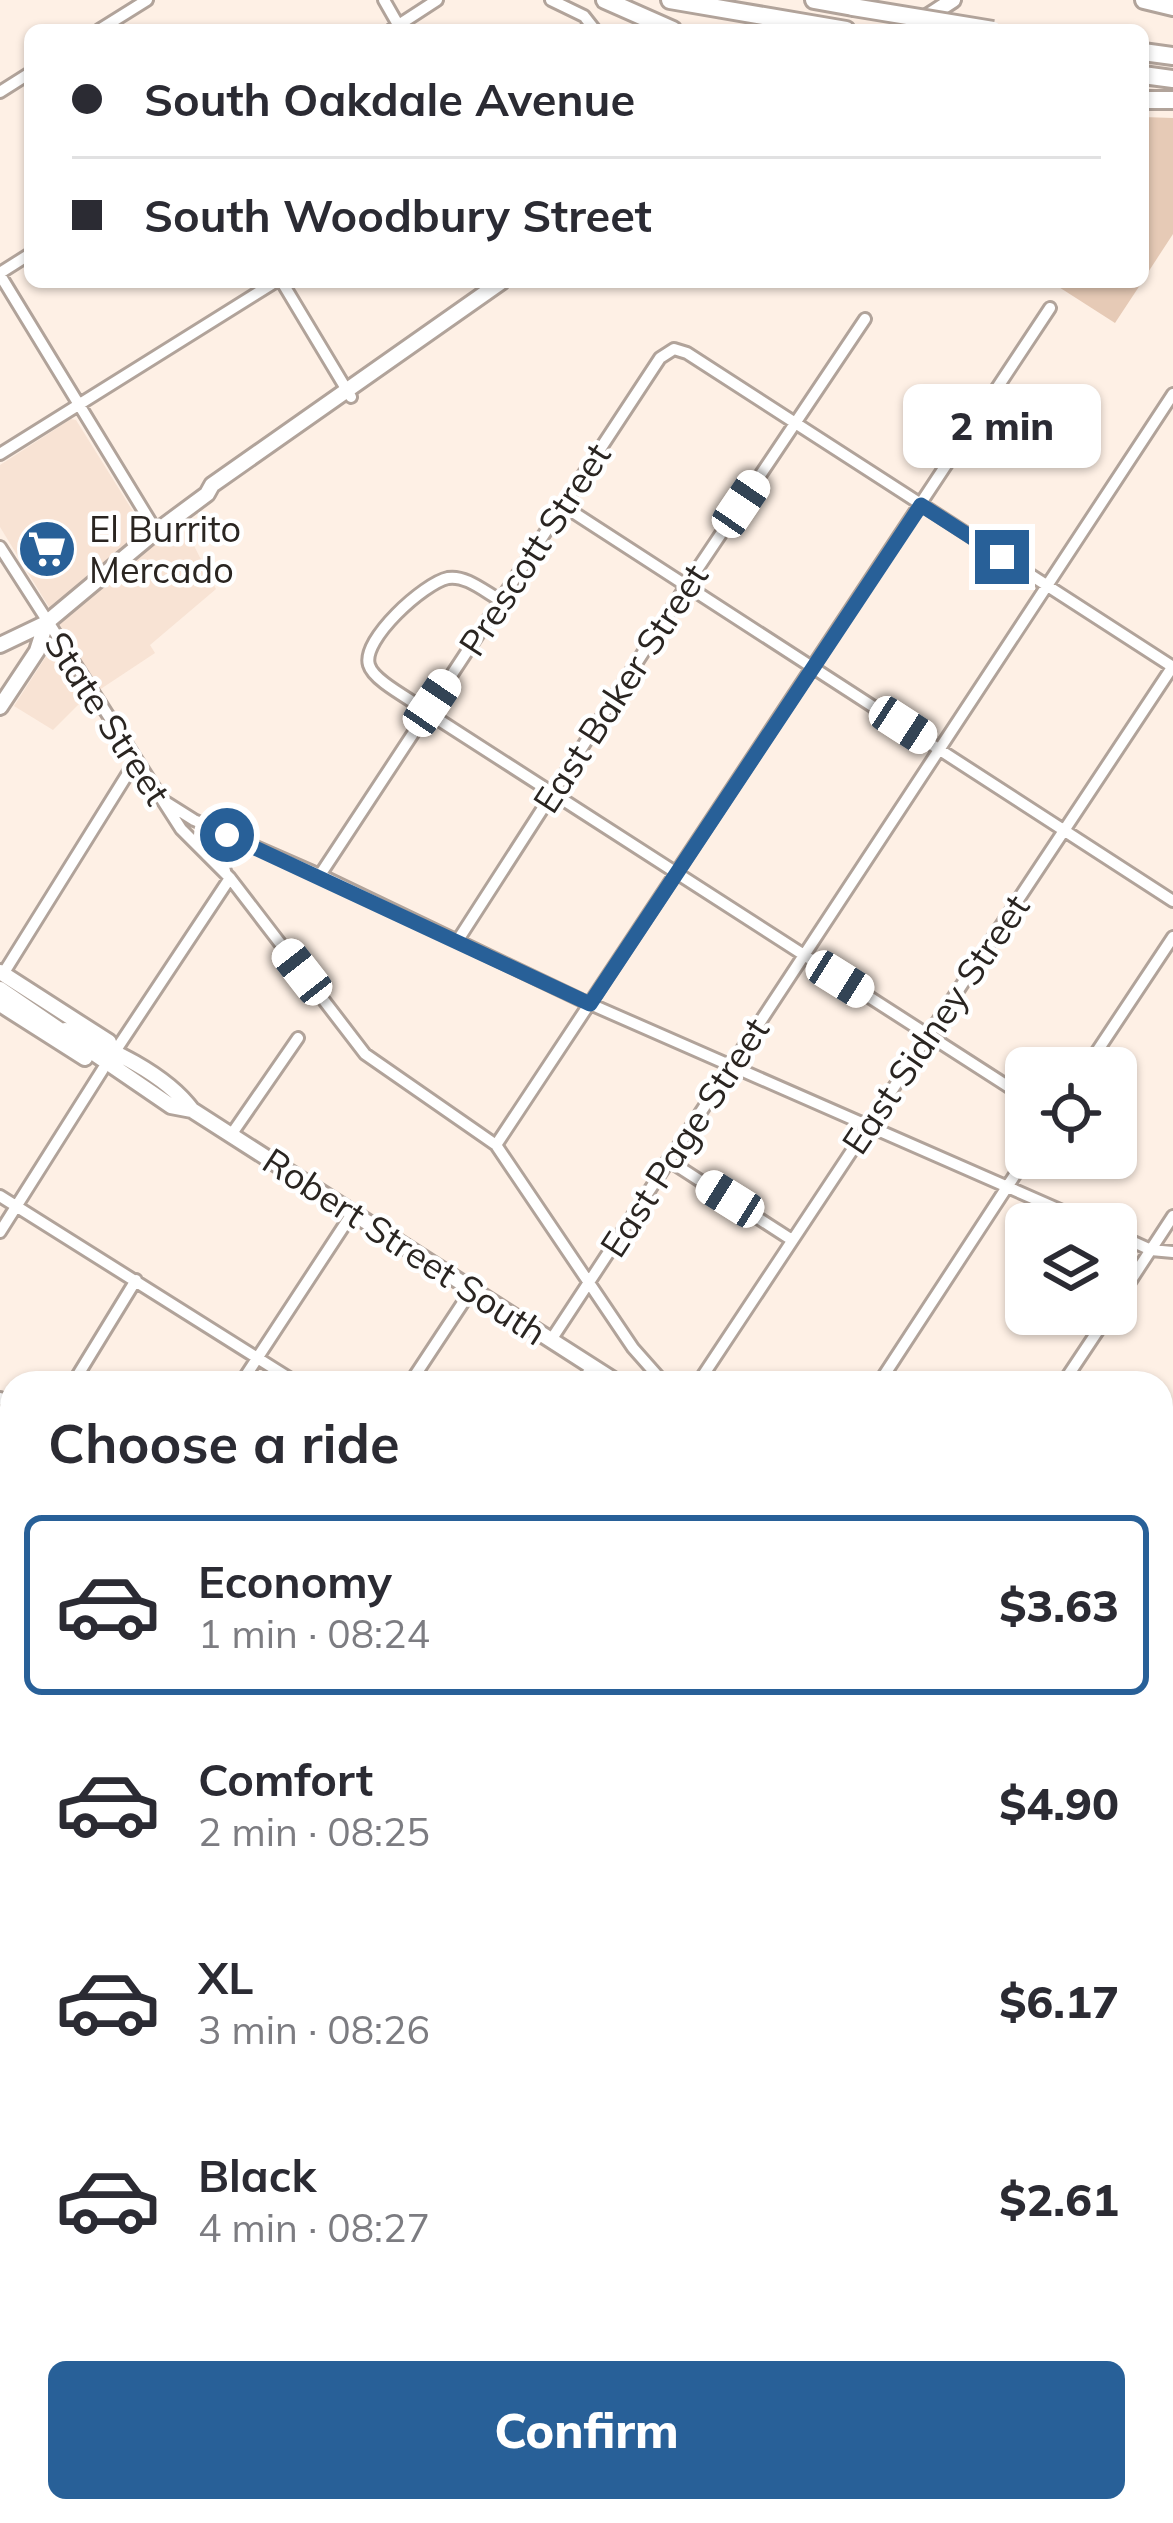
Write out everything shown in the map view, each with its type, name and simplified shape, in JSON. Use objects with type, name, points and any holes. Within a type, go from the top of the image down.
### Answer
[{"type":"highway","points":[[604,0],[659,24]]},
{"type":"highway","points":[[670,0],[812,24]]},
{"type":"highway","points":[[814,0],[956,24]]},
{"type":"highway","points":[[1144,0],[1173,7]]},
{"type":"main road","points":[[916,24],[953,0]]},
{"type":"main road","points":[[349,393],[494,288]]},
{"type":"main road","points":[[0,646],[46,623],[207,494],[212,485],[507,288]]},
{"type":"main road","points":[[0,707],[37,651],[46,623]]},
{"type":"main road","points":[[0,646],[21,656],[21,674]]},
{"type":"main road","points":[[1,978],[118,1047],[131,1071]]},
{"type":"main road","name":"Robert Street South","points":[[1,978],[64,1030],[176,1092],[191,1110],[600,1371]]},
{"type":"main road","points":[[0,1004],[104,1069],[131,1071]]},
{"type":"street","points":[[108,24],[147,0]]},
{"type":"street","points":[[403,24],[437,0]]},
{"type":"street","points":[[551,0],[590,24]]},
{"type":"street","points":[[118,18],[122,24]]},
{"type":"street","points":[[0,274],[156,531]]},
{"type":"street","points":[[0,454],[269,288]]},
{"type":"street","points":[[283,288],[349,393]]},
{"type":"street","points":[[496,1145],[1051,308]]},
{"type":"street","name":"East Baker Street","points":[[458,940],[865,319]]},
{"type":"street","name":"Prescott Street","points":[[320,875],[660,358],[674,349],[687,353],[796,423]]},
{"type":"street","name":"East Page Street","points":[[551,1340],[1173,394]]},
{"type":"street","points":[[796,423],[1173,667]]},
{"type":"street","points":[[562,505],[1173,901]]},
{"type":"street","name":"State Street","points":[[0,547],[181,829],[230,878],[365,1054],[496,1145],[651,1371]]},
{"type":"street","points":[[500,600],[465,580],[448,578],[412,598],[373,644],[368,658],[373,673],[1005,1084]]},
{"type":"street","name":"East Sidney Street","points":[[706,1371],[1173,667]]},
{"type":"street","points":[[1,978],[135,762]]},
{"type":"street","points":[[161,799],[227,835],[590,1004],[1044,1203]]},
{"type":"street","points":[[118,1047],[230,878],[220,857],[227,835]]},
{"type":"street","points":[[1100,1047],[1173,938]]},
{"type":"street","points":[[231,1135],[298,1038]]},
{"type":"street","points":[[0,1232],[104,1069]]},
{"type":"street","points":[[668,1160],[792,1240]]},
{"type":"street","points":[[887,1371],[1012,1179]]},
{"type":"street","points":[[0,1196],[278,1371]]},
{"type":"street","points":[[249,1371],[352,1212]]},
{"type":"street","points":[[1137,1271],[1173,1216]]},
{"type":"street","points":[[1137,1244],[1173,1252]]},
{"type":"street","points":[[80,1371],[136,1280]]},
{"type":"street","points":[[418,1371],[472,1289]]},
{"type":"street","points":[[1072,1371],[1095,1335]]},
{"type":"street","points":[[589,1371],[592,1366]]},
{"type":"shaded area","points":[[1149,117],[1173,118],[1173,234],[1149,271]]},
{"type":"shaded area","points":[[1060,288],[1138,288],[1115,323]]},
{"type":"shaded area","points":[[76,420],[139,521],[187,532],[216,589],[150,645],[155,653],[81,702],[53,730],[14,706],[63,630],[0,527],[0,465]]},
{"type":"place","name":"El Burrito Mercado","points":[[47,549]]},
{"type":"route","points":[[227,835],[590,1004],[921,505],[1002,557]]}]
